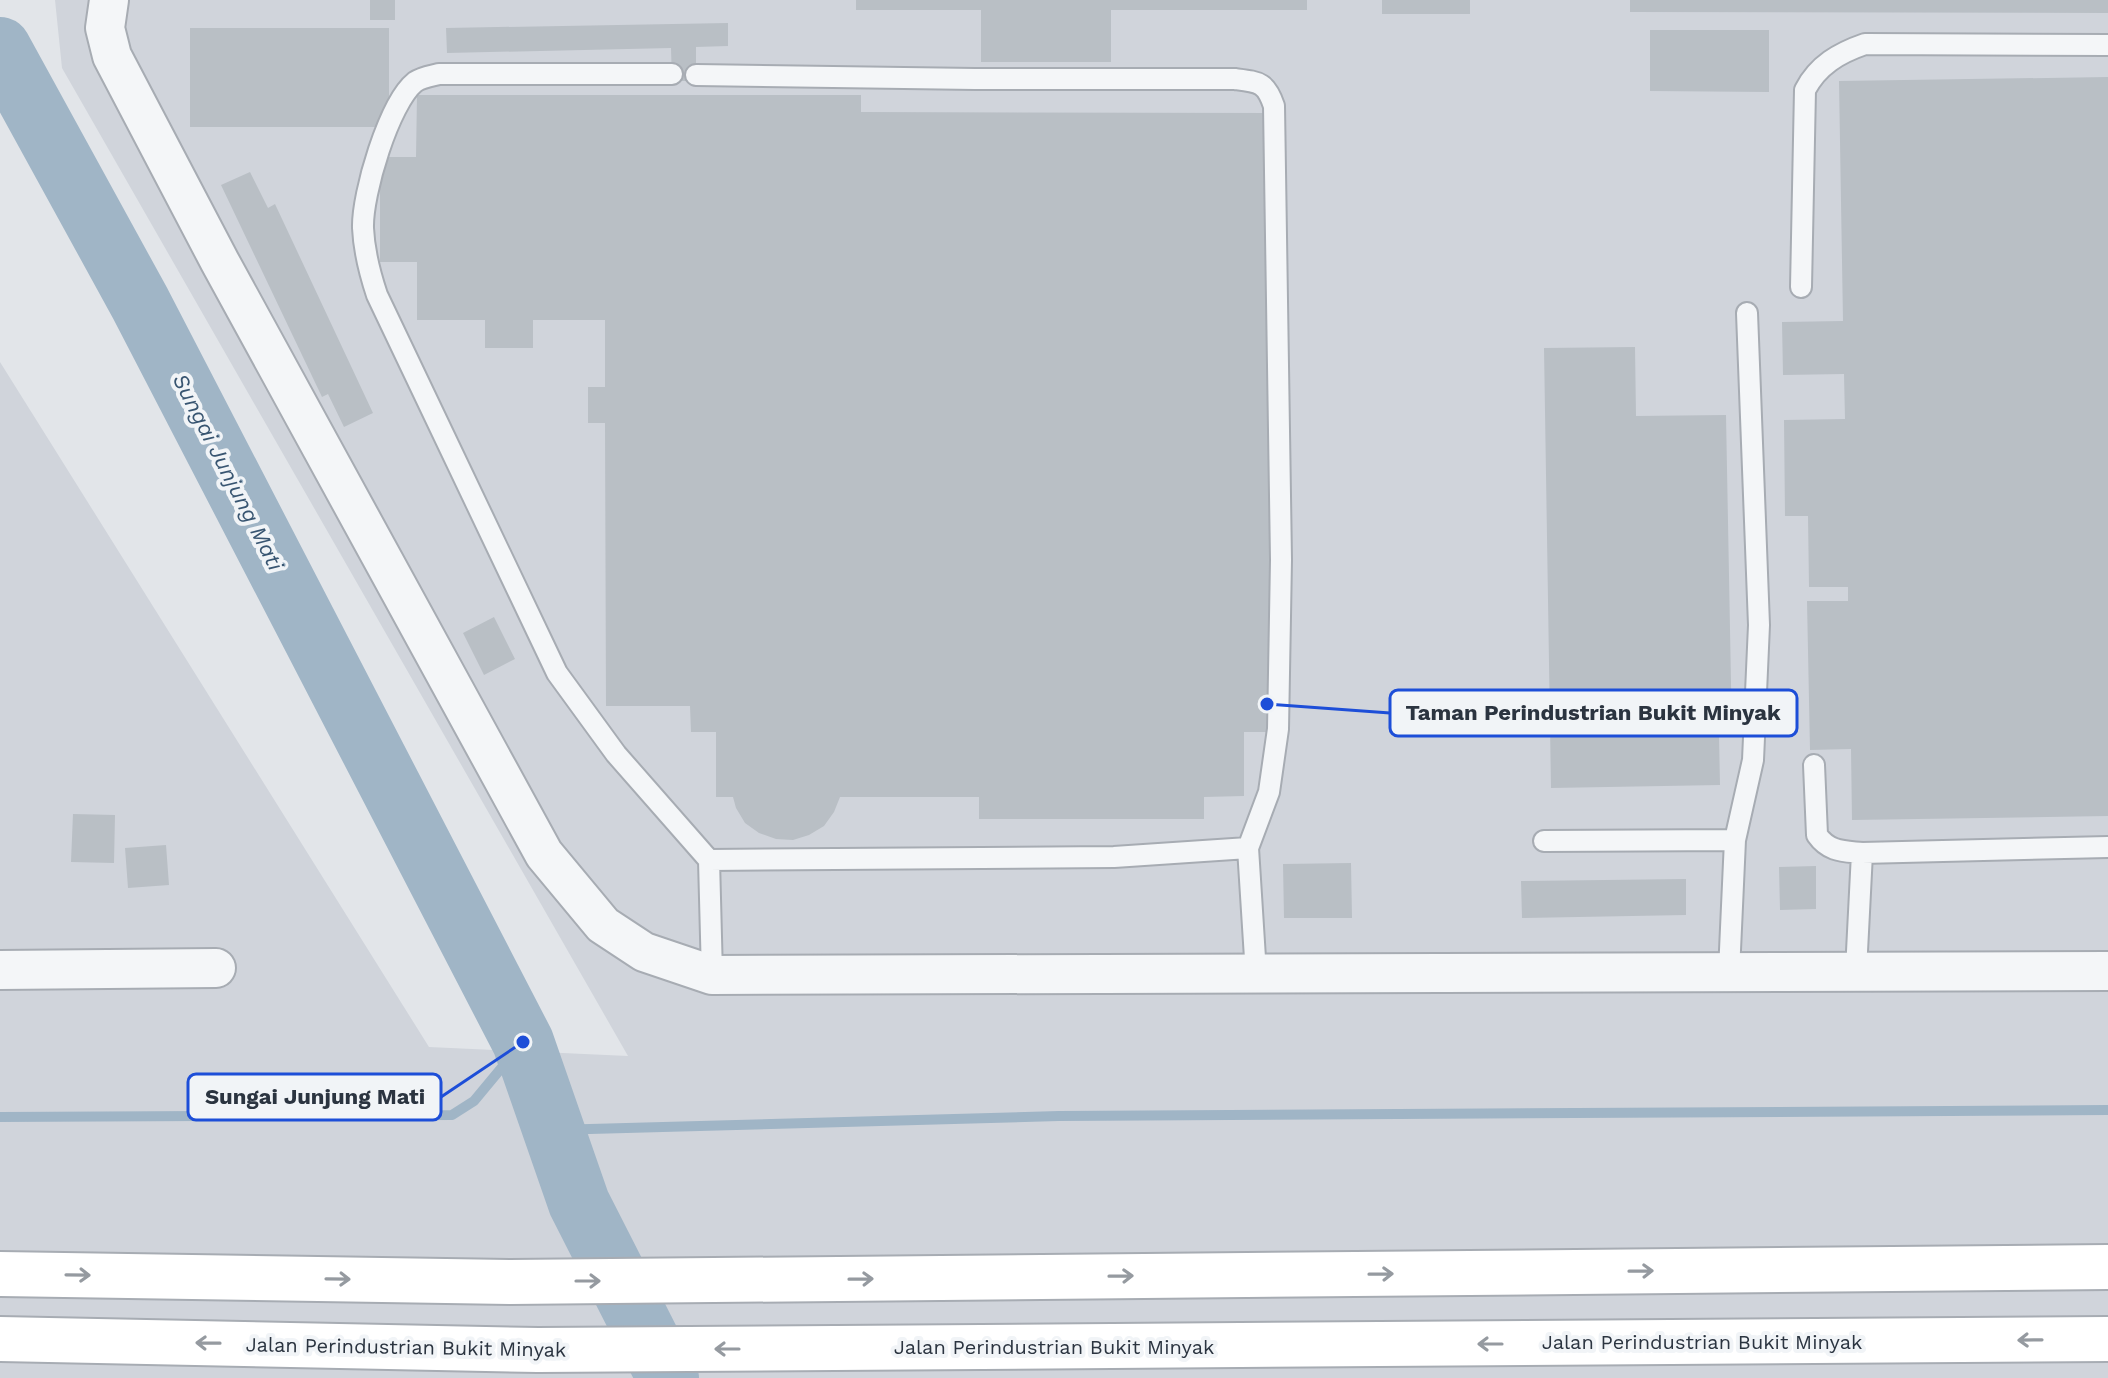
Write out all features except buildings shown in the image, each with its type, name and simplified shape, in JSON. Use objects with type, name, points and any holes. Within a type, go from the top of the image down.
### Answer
[{"type":"main road","points":[[0,1274],[510,1282],[2108,1267]]},
{"type":"main road","name":"Jalan Perindustrian Bukit Minyak","points":[[0,1339],[538,1350],[2108,1339]]},
{"type":"street","points":[[109,0],[105,28],[112,56],[220,262],[544,854],[603,925],[644,952],[712,975],[2108,971]]},
{"type":"street","points":[[0,970],[216,968]]},
{"type":"lane","points":[[1801,287],[1805,90],[1825,64],[1843,52],[1865,44],[2108,45]]},
{"type":"lane","points":[[672,74],[439,74],[424,77],[413,84],[382,140],[370,175],[363,227],[370,274],[377,295],[557,673],[616,754],[709,860],[712,975]]},
{"type":"lane","points":[[696,75],[1235,79],[1257,82],[1268,89],[1274,106],[1281,560],[1278,729],[1269,792],[1248,848],[1256,974]]},
{"type":"lane","points":[[1729,972],[1735,840],[1753,760],[1759,625],[1747,313]]},
{"type":"lane","points":[[1814,765],[1817,835],[1823,844],[1833,850],[1862,853],[2108,847]]},
{"type":"lane","points":[[1544,841],[1735,840]]},
{"type":"lane","points":[[709,860],[1114,857],[1248,848]]},
{"type":"lane","points":[[1856,971],[1862,853]]},
{"type":"shaded area","points":[[55,0],[2108,0],[2108,1378],[0,1378],[0,362],[429,1047],[628,1056],[62,68]]},
{"type":"waterway","name":"Sungai Junjung Mati","points":[[0,48],[140,303],[523,1042],[579,1203],[668,1378]]},
{"type":"waterway","points":[[0,1117],[452,1115],[474,1101],[523,1042]]},
{"type":"waterway","points":[[553,1130],[1059,1116],[2108,1110]]},
{"type":"place","name":"Taman Perindustrian Bukit Minyak","points":[[1267,704]]},
{"type":"place","name":"Sungai Junjung Mati","points":[[523,1042]]}]
